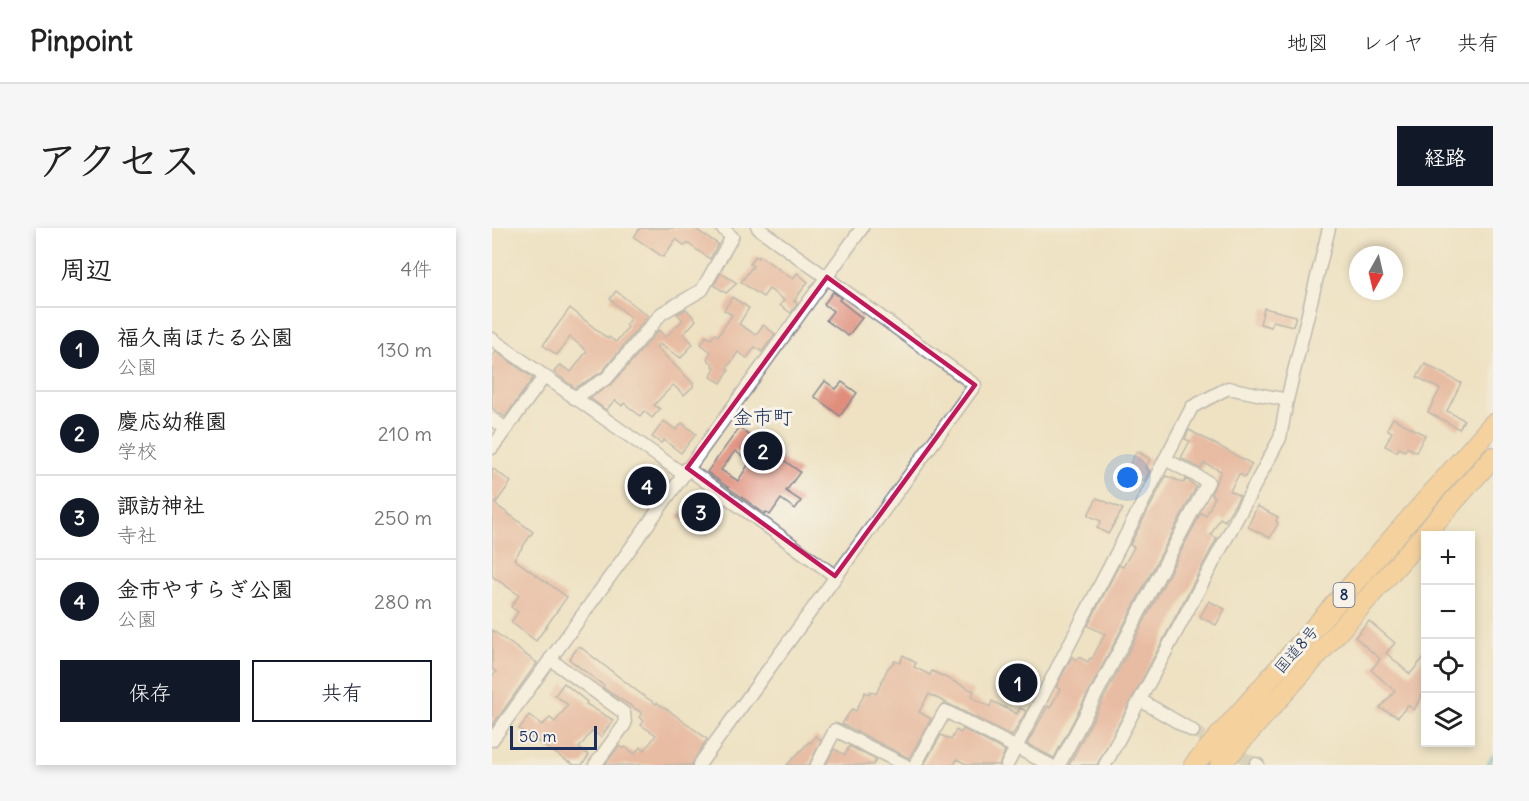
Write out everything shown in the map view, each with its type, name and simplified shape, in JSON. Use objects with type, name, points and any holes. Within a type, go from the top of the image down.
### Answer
[{"type":"highway","name":"国道8号","points":[[1194,765],[1493,424]]},
{"type":"highway","name":"国道8号","points":[[1220,765],[1493,457]]},
{"type":"street","points":[[699,765],[975,385],[758,228]]},
{"type":"street","points":[[492,740],[862,228]]},
{"type":"street","points":[[1105,765],[1280,438],[1287,400],[1329,228]]},
{"type":"street","points":[[574,398],[607,378],[662,313],[702,290],[732,237],[728,230]]},
{"type":"street","points":[[492,339],[574,398],[685,471],[835,576]]},
{"type":"street","points":[[492,448],[544,377]]},
{"type":"street","points":[[1007,765],[1192,407],[1228,388],[1287,400]]},
{"type":"street","points":[[492,419],[506,429]]},
{"type":"street","points":[[1059,765],[1208,482],[1165,459]]},
{"type":"street","points":[[550,659],[624,713],[625,724],[595,765]]},
{"type":"street","points":[[1140,700],[1193,731]]},
{"type":"street","points":[[915,765],[945,711],[1050,765]]},
{"type":"street","points":[[817,765],[835,730],[905,765]]},
{"type":"highlighted area","points":[[827,277],[975,385],[835,576],[687,468]]},
{"type":"building","points":[[640,228],[694,228],[718,244],[710,259],[687,243],[685,246],[676,239],[663,257],[634,237]]},
{"type":"building","points":[[755,256],[758,258],[760,256],[793,279],[797,273],[808,282],[794,301],[798,303],[791,313],[780,305],[784,300],[769,289],[763,297],[741,282],[753,266],[750,264]]},
{"type":"building","points":[[721,273],[737,283],[726,293],[714,285]]},
{"type":"building","points":[[616,291],[648,316],[602,372],[575,388],[554,372],[560,365],[571,372],[587,351],[570,337],[557,355],[543,345],[570,308],[608,339],[609,337],[616,342],[628,327],[626,325],[631,318],[610,299]]},
{"type":"building","points":[[833,292],[841,298],[839,300],[862,318],[848,336],[826,320],[833,311],[824,304]]},
{"type":"building","points":[[732,297],[749,308],[739,324],[756,335],[763,325],[775,334],[762,352],[755,347],[747,358],[738,352],[727,368],[729,370],[721,383],[711,377],[715,367],[707,359],[711,352],[701,344],[706,336],[711,339],[715,334],[718,336],[732,315],[724,310]]},
{"type":"building","points":[[1264,308],[1296,316],[1293,326],[1273,321],[1271,327],[1260,324]]},
{"type":"building","points":[[686,309],[696,320],[684,334],[693,344],[681,358],[659,344],[656,347],[693,383],[693,387],[684,395],[673,385],[654,405],[660,409],[652,418],[644,411],[640,416],[624,403],[622,406],[615,400],[606,410],[590,398],[613,383],[659,330],[665,337],[683,320],[677,314]]},
{"type":"building","points":[[496,352],[533,378],[505,417],[492,408],[492,357]]},
{"type":"building","points":[[1425,364],[1461,383],[1447,411],[1464,420],[1459,429],[1428,412],[1440,389],[1417,377]]},
{"type":"building","points":[[825,381],[836,389],[842,382],[857,393],[840,416],[814,396]]},
{"type":"building","points":[[1393,418],[1425,435],[1416,452],[1407,447],[1405,451],[1399,448],[1397,452],[1385,446],[1392,432],[1387,429]]},
{"type":"building","points":[[664,421],[676,430],[682,423],[696,434],[681,453],[664,440],[661,443],[652,437]]},
{"type":"building","points":[[739,428],[800,472],[786,491],[801,501],[795,509],[781,499],[770,515],[766,512],[765,514],[707,472]],"holes":[[[735,451],[750,462],[738,481],[721,470]]]},
{"type":"building","points":[[1189,430],[1252,464],[1245,477],[1239,474],[1230,491],[1240,496],[1225,521],[1220,518],[1211,535],[1217,538],[1097,765],[1069,765],[1201,513],[1206,516],[1215,497],[1211,494],[1221,471],[1204,463],[1201,469],[1181,458],[1190,441],[1185,439]]},
{"type":"building","points":[[1137,451],[1150,459],[1145,468],[1150,471],[1144,481],[1126,471]]},
{"type":"building","points":[[492,468],[511,482],[495,504],[533,532],[514,559],[567,597],[536,641],[511,622],[518,612],[511,607],[519,595],[492,576]]},
{"type":"building","points":[[1166,476],[1184,483],[1186,479],[1196,487],[1054,758],[1027,744],[1060,689],[1056,687],[1072,657],[1077,660],[1079,657],[1088,662],[1090,658],[1092,659],[1105,634],[1088,626],[1119,565],[1123,567],[1134,547],[1130,545]]},
{"type":"building","points":[[1097,498],[1123,509],[1108,534],[1097,528],[1101,521],[1088,515]]},
{"type":"building","points":[[1257,506],[1278,517],[1276,521],[1278,523],[1270,538],[1248,527]]},
{"type":"building","points":[[684,508],[701,519],[706,512],[715,516],[703,535],[677,517]]},
{"type":"building","points":[[1209,601],[1225,609],[1216,625],[1200,617]]},
{"type":"building","points":[[1369,621],[1395,643],[1386,653],[1410,674],[1421,661],[1421,697],[1414,710],[1408,705],[1398,717],[1380,708],[1395,691],[1371,670],[1380,659],[1355,637]]},
{"type":"building","points":[[492,630],[537,663],[492,726],[492,677],[496,672],[492,669]]},
{"type":"building","points":[[579,646],[641,694],[667,709],[707,739],[691,765],[605,765],[619,746],[635,754],[640,747],[645,750],[656,735],[641,725],[644,721],[639,717],[642,713],[603,688],[604,686],[569,659]]},
{"type":"building","points":[[903,655],[916,663],[914,667],[930,675],[932,671],[974,691],[971,697],[990,707],[992,701],[1017,714],[1020,708],[1026,711],[1012,736],[929,694],[919,712],[931,719],[909,758],[842,724],[852,709],[856,711],[865,692],[869,694],[870,691],[876,694],[888,668],[895,661],[900,663]]},
{"type":"building","points":[[564,683],[587,702],[586,704],[613,720],[601,737],[592,731],[579,748],[589,755],[582,765],[574,765],[567,761],[519,729],[529,715],[542,725],[550,718],[555,722],[568,705],[555,695]]},
{"type":"building","points":[[963,729],[1005,751],[999,765],[967,765],[957,759],[954,765],[924,765],[941,735],[951,740],[956,730],[961,733]]},
{"type":"building","points":[[815,736],[821,740],[809,765],[787,765],[809,742],[811,743]]},
{"type":"building","points":[[849,746],[876,760],[873,765],[826,765],[834,749],[845,755]]},
{"type":"waterway","points":[[1489,763],[1493,756]]},
{"type":"tunnel","points":[[1193,731],[1256,764]]},
{"type":"place","name":"慶応幼稚園","points":[[763,451]]},
{"type":"place","name":"金市やすらぎ公園","points":[[647,486]]},
{"type":"place","name":"諏訪神社","points":[[701,512]]},
{"type":"place","name":"福久南ほたる公園","points":[[1018,683]]},
{"type":"district","name":"金市町","points":[[763,417]]}]
